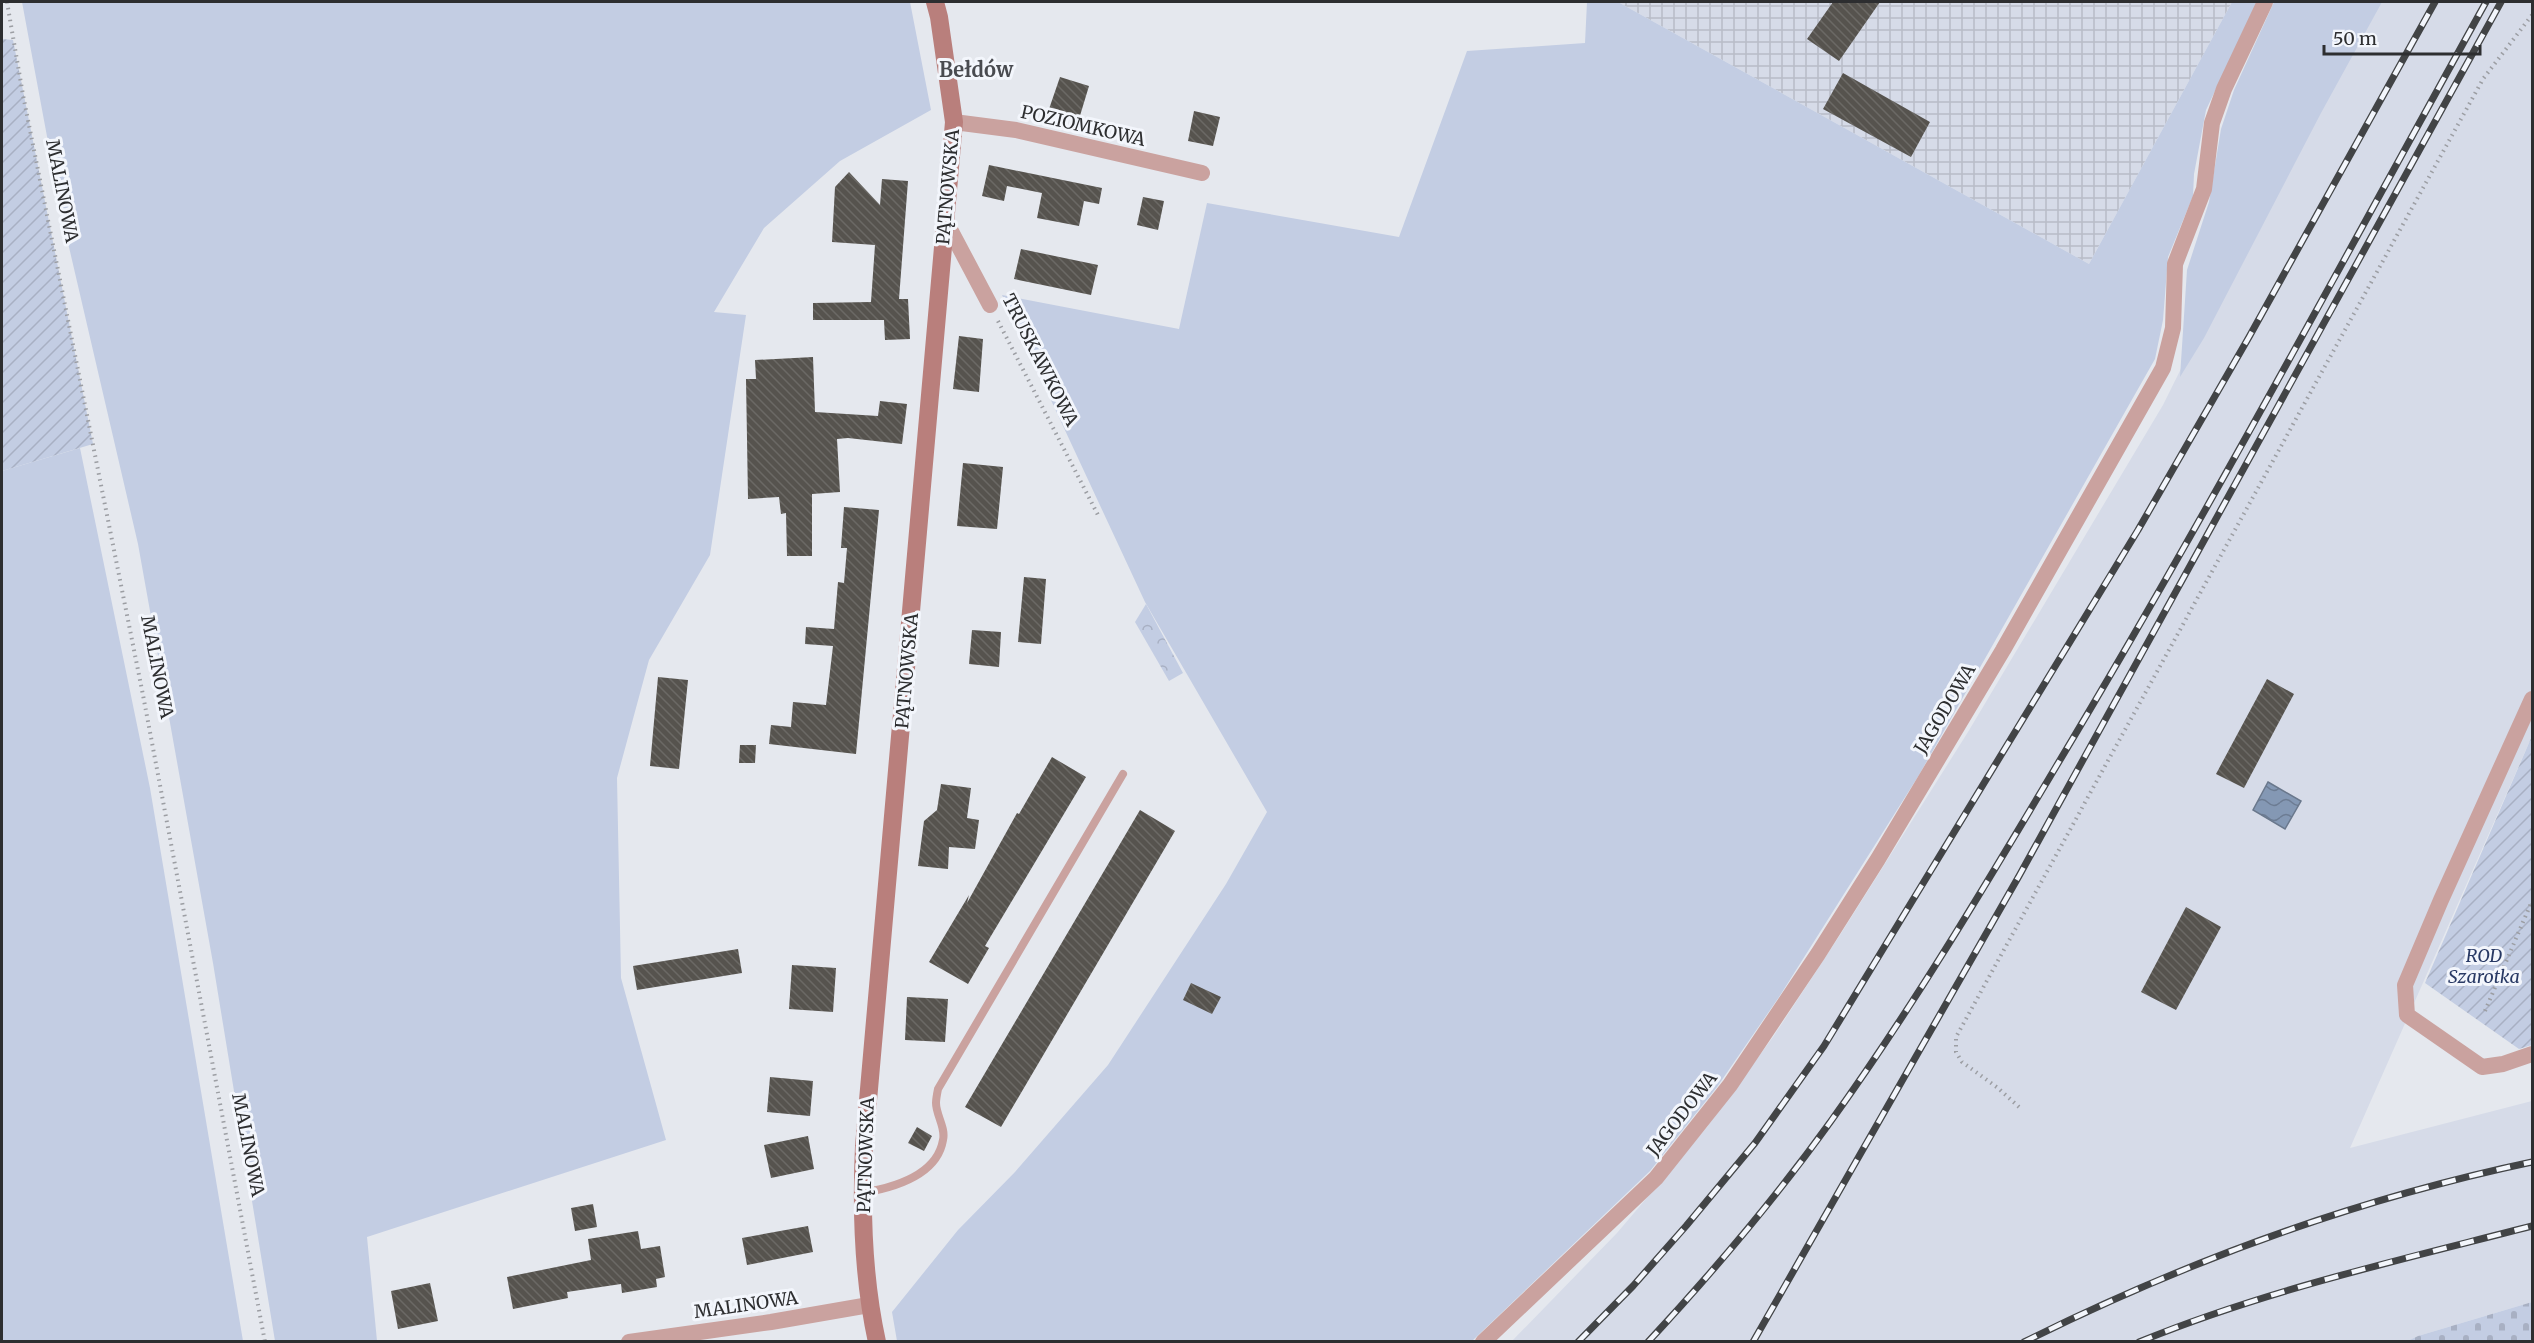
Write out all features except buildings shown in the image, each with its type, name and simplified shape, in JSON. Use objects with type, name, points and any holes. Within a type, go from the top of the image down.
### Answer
[{"type":"street","name":"PĄTNOWSKA","points":[[877,1341],[868,1305],[861,1193],[885,890],[903,721],[954,122],[935,2]]},
{"type":"street","name":"JAGODOWA","points":[[1483,1341],[1656,1178],[1730,1085],[1818,954],[2003,650],[2163,368],[2173,328],[2175,264],[2204,189],[2212,123],[2224,89],[2265,2]]},
{"type":"street","name":"POZIOMKOWA","points":[[954,122],[1016,130],[1202,173]]},
{"type":"street","name":"TRUSKAWKOWA","points":[[945,220],[990,305]]},
{"type":"street","points":[[2532,699],[2405,985],[2408,1015],[2482,1067],[2503,1064],[2532,1054]]},
{"type":"street","name":"MALINOWA","points":[[629,1341],[771,1322],[868,1305]]},
{"type":"lane","points":[[861,1193],[896,1186],[926,1170],[933,1160],[944,1140],[936,1104],[938,1089],[1123,774]]},
{"type":"path","name":"MALINOWA","points":[[7,2],[25,107],[143,695],[265,1341]]},
{"type":"path","points":[[2019,1107],[1998,1088],[1962,1062],[1956,1052],[1956,1037],[2483,80],[2532,15]]},
{"type":"path","name":"TRUSKAWKOWA","points":[[990,305],[1099,517]]},
{"type":"path","points":[[2485,1011],[2532,901]]},
{"type":"shaded area","points":[[1618,2],[2232,2],[2089,264]]},
{"type":"shaded area","points":[[2363,2],[2532,2],[2532,736],[2350,1148],[2532,1101],[2532,1302],[2418,1336],[2408,1342],[1511,1342],[1617,1233],[1707,1127],[1773,1037],[1840,935],[1968,732],[2163,405]]},
{"type":"green space","points":[[22,2],[910,2],[931,110],[840,161],[764,228],[714,312],[746,315],[710,555],[649,660],[617,778],[621,978],[666,1140],[367,1237],[377,1341],[275,1341],[213,963],[138,544],[62,217]]},
{"type":"green space","points":[[1587,2],[1618,2],[2089,264],[2232,2],[2257,2],[2206,110],[2194,174],[2193,196],[2168,257],[2163,320],[2155,359],[1919,775],[1779,997],[1717,1087],[1650,1171],[1472,1341],[897,1341],[892,1312],[958,1230],[1015,1172],[1108,1065],[1226,884],[1267,812],[1145,602],[1002,295],[1179,329],[1207,203],[1399,237],[1467,51],[1585,43]]},
{"type":"green space","points":[[2274,2],[2382,2],[2321,113],[2204,338],[2180,377],[2187,270],[2209,202],[2221,129],[2234,90]]},
{"type":"green space","points":[[2,39],[13,40],[93,444],[2,471]]},
{"type":"green space","points":[[80,448],[150,788],[243,1341],[2,1342],[2,471]]},
{"type":"green space","points":[[1146,604],[1183,673],[1169,681],[1135,622]]},
{"type":"green space","name":"ROD Szarotka","points":[[2532,736],[2532,1045],[2519,1049],[2425,983]]},
{"type":"green space","points":[[2532,1302],[2532,1341],[2408,1341],[2418,1336]]},
{"type":"water","points":[[2268,782],[2301,801],[2285,829],[2253,810]]},
{"type":"railway","points":[[1578,1342],[1633,1286],[1755,1143],[1824,1046],[2138,530],[2249,337],[2435,2]]},
{"type":"railway","points":[[1648,1342],[1743,1234],[1810,1150],[1891,1034],[1948,946],[2113,671],[2275,385],[2486,2]]},
{"type":"railway","points":[[1753,1342],[2019,876],[2501,2]]},
{"type":"railway","points":[[2024,1342],[2147,1285],[2272,1236],[2401,1194],[2532,1162]]},
{"type":"railway","points":[[2139,1342],[2187,1323],[2284,1291],[2532,1226]]},
{"type":"district","name":"Bełdów","points":[[976,70]]}]
